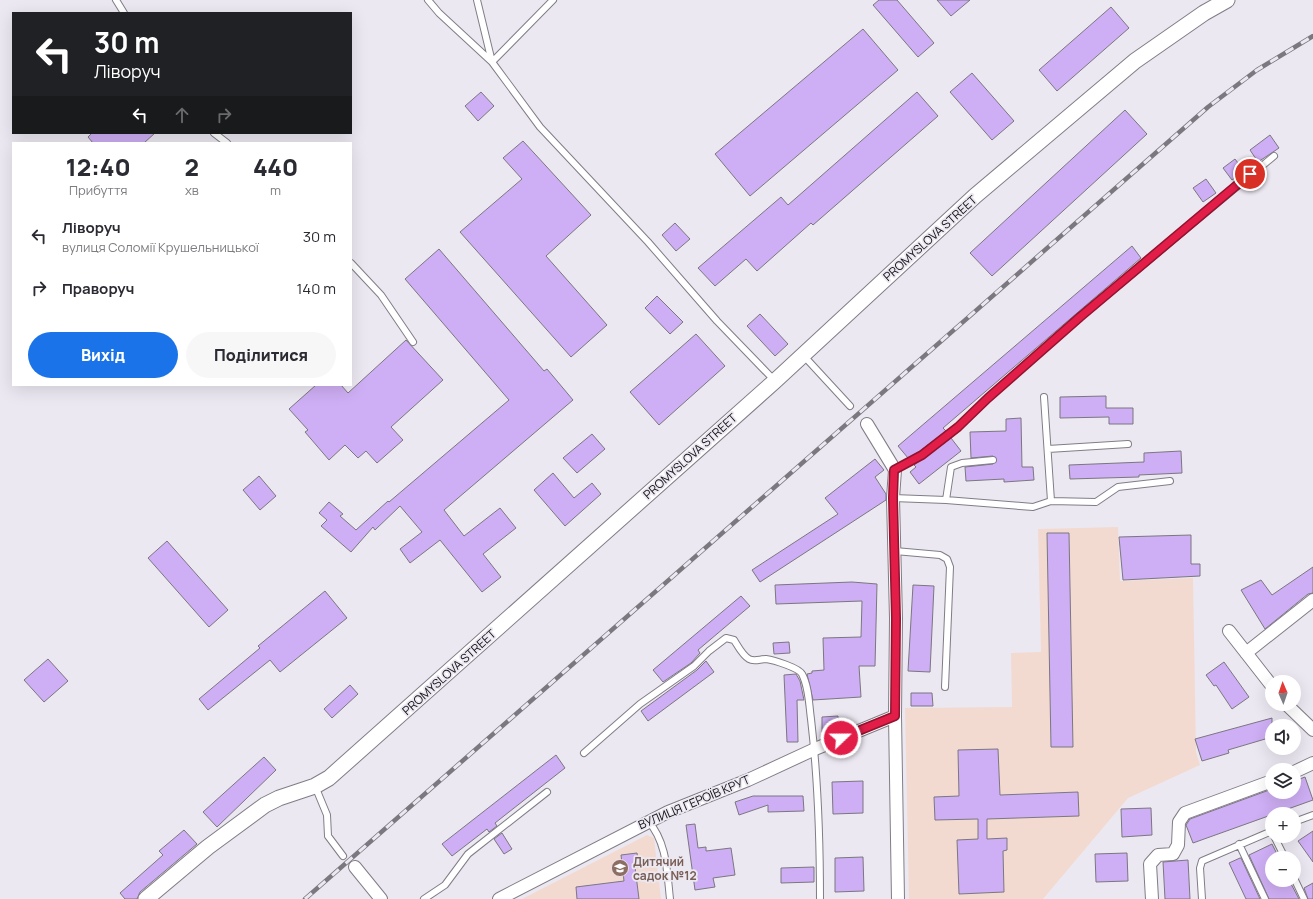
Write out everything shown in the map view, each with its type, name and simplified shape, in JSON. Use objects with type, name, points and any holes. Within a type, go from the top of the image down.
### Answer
[{"type":"street","name":"PROMYSLOVA STREET","points":[[146,899],[208,847],[265,805],[279,798],[315,786],[330,778],[775,380],[975,196],[1129,66],[1204,12],[1227,0]]},
{"type":"street","points":[[866,424],[894,470],[893,498],[896,618],[895,716],[898,899]]},
{"type":"street","points":[[1246,653],[1313,600]]},
{"type":"street","points":[[1229,631],[1265,677]]},
{"type":"street","points":[[1293,711],[1313,730]]},
{"type":"street","name":"ВУЛИЦЯ ГЕРОЇВ КРУТ","points":[[499,899],[648,821],[748,780],[814,749],[895,716]]},
{"type":"street","points":[[1301,769],[1313,763]]},
{"type":"street","points":[[1152,899],[1150,864],[1158,855],[1173,854],[1178,845],[1178,822],[1185,813],[1265,783]]},
{"type":"street","points":[[355,867],[381,899]]},
{"type":"lane","points":[[116,0],[123,12]]},
{"type":"lane","points":[[428,0],[439,13],[492,62],[540,127],[648,242],[717,321],[775,380]]},
{"type":"lane","points":[[477,0],[492,62]]},
{"type":"lane","points":[[492,62],[553,0]]},
{"type":"lane","points":[[215,134],[226,142]]},
{"type":"lane","points":[[894,470],[922,455],[958,427],[988,398],[1080,317],[1274,156]]},
{"type":"lane","points":[[352,264],[381,295],[413,342]]},
{"type":"lane","points":[[802,354],[850,406]]},
{"type":"lane","points":[[1044,397],[1051,501]]},
{"type":"lane","points":[[1048,449],[1128,444]]},
{"type":"lane","points":[[946,500],[951,467],[962,463],[993,460]]},
{"type":"lane","points":[[893,498],[946,500],[1033,507],[1051,501],[1096,502],[1118,486],[1170,481]]},
{"type":"lane","points":[[895,551],[940,555],[947,559],[950,567],[945,687]]},
{"type":"lane","points":[[584,753],[640,704],[694,666],[720,640],[726,638],[734,640],[744,655],[749,659],[768,659],[798,670],[802,674],[807,690],[814,749],[818,810],[820,899]]},
{"type":"lane","points":[[315,786],[327,815],[328,836],[343,856]]},
{"type":"lane","points":[[424,899],[445,885],[468,854],[547,792]]},
{"type":"lane","points":[[1301,819],[1313,815]]},
{"type":"lane","points":[[648,821],[659,834],[670,899]]},
{"type":"lane","points":[[1202,899],[1200,868],[1202,861],[1265,834]]},
{"type":"lane","points":[[1239,844],[1265,899]]},
{"type":"lane","points":[[1298,887],[1304,899]]},
{"type":"shaded area","points":[[1118,527],[1120,581],[1193,578],[1196,752],[1200,765],[1128,798],[1043,899],[909,899],[905,708],[1012,707],[1011,653],[1041,652],[1038,529]]},
{"type":"shaded area","name":"Дитячий садок №12","points":[[647,835],[654,838],[661,899],[522,899]]},
{"type":"building","points":[[879,0],[897,0],[934,43],[918,57],[873,5]]},
{"type":"building","points":[[937,0],[970,0],[951,16]]},
{"type":"building","points":[[1111,7],[1129,28],[1057,91],[1039,70]]},
{"type":"building","points":[[863,29],[898,70],[750,196],[715,154]]},
{"type":"building","points":[[972,73],[1014,121],[992,140],[950,92]]},
{"type":"building","points":[[481,92],[494,106],[478,121],[465,106]]},
{"type":"building","points":[[917,92],[938,116],[813,225],[811,223],[757,271],[746,259],[715,286],[698,268],[781,197],[788,205]]},
{"type":"building","points":[[1125,110],[1147,134],[992,276],[970,253]]},
{"type":"building","points":[[91,134],[154,134],[145,142],[92,142],[88,137]]},
{"type":"building","points":[[1270,135],[1279,148],[1258,162],[1250,150]]},
{"type":"building","points":[[523,141],[591,215],[546,256],[607,325],[571,357],[460,232],[522,179],[503,158]]},
{"type":"building","points":[[1235,159],[1244,171],[1232,180],[1223,168]]},
{"type":"building","points":[[1206,179],[1216,193],[1203,202],[1193,188]]},
{"type":"building","points":[[675,223],[690,239],[676,251],[662,235]]},
{"type":"building","points":[[1132,246],[1141,258],[943,428],[946,431],[920,451],[908,458],[898,446]]},
{"type":"building","points":[[439,249],[544,371],[547,369],[573,400],[444,510],[464,536],[500,508],[516,528],[483,554],[501,577],[482,592],[440,540],[410,563],[400,549],[422,532],[400,506],[375,530],[373,527],[351,552],[321,526],[327,520],[319,513],[329,502],[343,514],[340,516],[356,530],[388,501],[389,502],[509,400],[405,279]]},
{"type":"building","points":[[657,296],[683,322],[670,334],[645,308]]},
{"type":"building","points":[[760,314],[788,344],[775,356],[747,326]]},
{"type":"building","points":[[696,334],[725,366],[659,425],[630,392]]},
{"type":"building","points":[[406,340],[443,380],[391,427],[403,440],[377,463],[366,451],[358,458],[345,445],[329,460],[305,432],[308,430],[289,409],[315,386],[342,386],[348,393]]},
{"type":"building","points":[[1106,396],[1106,408],[1133,408],[1133,424],[1109,424],[1109,417],[1060,418],[1060,397]]},
{"type":"building","points":[[1021,418],[1022,467],[1033,467],[1034,480],[1004,482],[1004,479],[966,481],[965,467],[993,464],[997,460],[993,456],[971,458],[970,432],[1006,431],[1006,419]]},
{"type":"building","points":[[592,434],[605,449],[577,473],[563,458]]},
{"type":"building","points":[[951,438],[961,451],[919,484],[910,472],[916,467],[914,465]]},
{"type":"building","points":[[1181,451],[1182,473],[1139,475],[1139,477],[1070,479],[1069,465],[1144,462],[1144,453]]},
{"type":"building","points":[[875,459],[884,470],[875,477],[886,494],[886,500],[760,582],[752,570],[838,514],[825,498]]},
{"type":"building","points":[[553,473],[574,498],[592,483],[601,494],[565,526],[534,490]]},
{"type":"building","points":[[259,476],[276,496],[260,510],[243,490]]},
{"type":"building","points":[[1047,533],[1069,533],[1073,747],[1051,747]]},
{"type":"building","points":[[1191,535],[1191,564],[1200,564],[1200,576],[1123,580],[1119,537]]},
{"type":"building","points":[[167,541],[228,610],[209,627],[148,558]]},
{"type":"building","points":[[1313,567],[1313,593],[1308,594],[1265,629],[1241,590],[1261,580],[1272,595]]},
{"type":"building","points":[[852,582],[877,584],[875,666],[859,666],[861,697],[813,700],[807,674],[812,673],[812,671],[824,670],[823,638],[861,637],[862,601],[776,604],[775,585]]},
{"type":"building","points":[[913,585],[934,586],[930,672],[908,671]]},
{"type":"building","points":[[325,591],[347,618],[280,672],[270,660],[208,710],[199,699],[260,648],[258,646]]},
{"type":"building","points":[[741,596],[750,606],[698,650],[700,653],[691,663],[663,682],[653,670]]},
{"type":"building","points":[[789,642],[790,653],[774,654],[773,643]]},
{"type":"building","points":[[48,659],[68,681],[44,702],[24,680]]},
{"type":"building","points":[[706,661],[714,672],[648,721],[641,711],[697,670]]},
{"type":"building","points":[[1224,662],[1249,697],[1232,709],[1216,685],[1214,686],[1206,675]]},
{"type":"building","points":[[796,674],[800,681],[804,700],[797,700],[798,742],[787,742],[784,675]]},
{"type":"building","points":[[350,685],[358,694],[332,718],[324,709]]},
{"type":"building","points":[[911,693],[932,693],[933,706],[911,706]]},
{"type":"building","points":[[838,716],[839,731],[822,732],[822,717]]},
{"type":"building","points":[[1265,720],[1265,739],[1228,750],[1229,753],[1202,761],[1195,739]]},
{"type":"building","points":[[998,749],[1000,795],[1078,792],[1079,816],[987,819],[987,839],[1007,838],[1007,850],[1003,851],[1004,892],[959,894],[957,840],[978,839],[978,819],[935,820],[934,797],[959,796],[958,750]]},
{"type":"building","points":[[556,755],[565,768],[495,823],[497,826],[489,832],[487,829],[452,856],[442,844]]},
{"type":"building","points":[[264,757],[276,770],[217,827],[203,812]]},
{"type":"building","points":[[1305,777],[1313,800],[1293,807],[1265,807],[1265,817],[1193,843],[1186,825],[1190,819],[1265,792],[1265,799],[1301,799],[1301,778]]},
{"type":"building","points":[[863,781],[863,813],[833,814],[832,782]]},
{"type":"building","points":[[753,796],[803,796],[804,811],[768,812],[768,805],[739,815],[735,802]]},
{"type":"building","points":[[1151,808],[1152,835],[1122,837],[1121,809]]},
{"type":"building","points":[[695,824],[698,848],[706,847],[706,851],[731,848],[735,875],[713,878],[715,887],[695,890],[686,825]]},
{"type":"building","points":[[184,830],[197,844],[140,892],[137,899],[125,899],[120,893],[163,855],[159,851]]},
{"type":"building","points":[[1313,831],[1313,862],[1299,843],[1301,843],[1301,839]]},
{"type":"building","points":[[502,833],[512,849],[504,854],[494,839]]},
{"type":"building","points":[[1272,844],[1276,851],[1265,851],[1265,887],[1293,887],[1299,899],[1269,899],[1249,855]]},
{"type":"building","points":[[637,853],[639,867],[635,867],[639,899],[577,899],[576,887],[624,881],[621,855]]},
{"type":"building","points":[[1127,853],[1128,881],[1096,882],[1095,854]]},
{"type":"building","points":[[863,857],[864,891],[835,892],[835,858]]},
{"type":"building","points":[[1240,858],[1260,899],[1246,899],[1229,863]]},
{"type":"building","points":[[1188,860],[1190,899],[1165,899],[1163,862]]},
{"type":"building","points":[[814,867],[814,882],[781,883],[781,868]]},
{"type":"building","points":[[1313,883],[1313,899],[1308,899],[1304,888]]},
{"type":"railway","points":[[305,899],[1208,107],[1257,70],[1313,36]]},
{"type":"place","name":"Дитячий садок №12","points":[[620,868]]},
{"type":"route","points":[[841,738],[895,716],[896,618],[893,498],[894,470],[922,455],[958,427],[988,398],[1080,317],[1250,174]]}]
